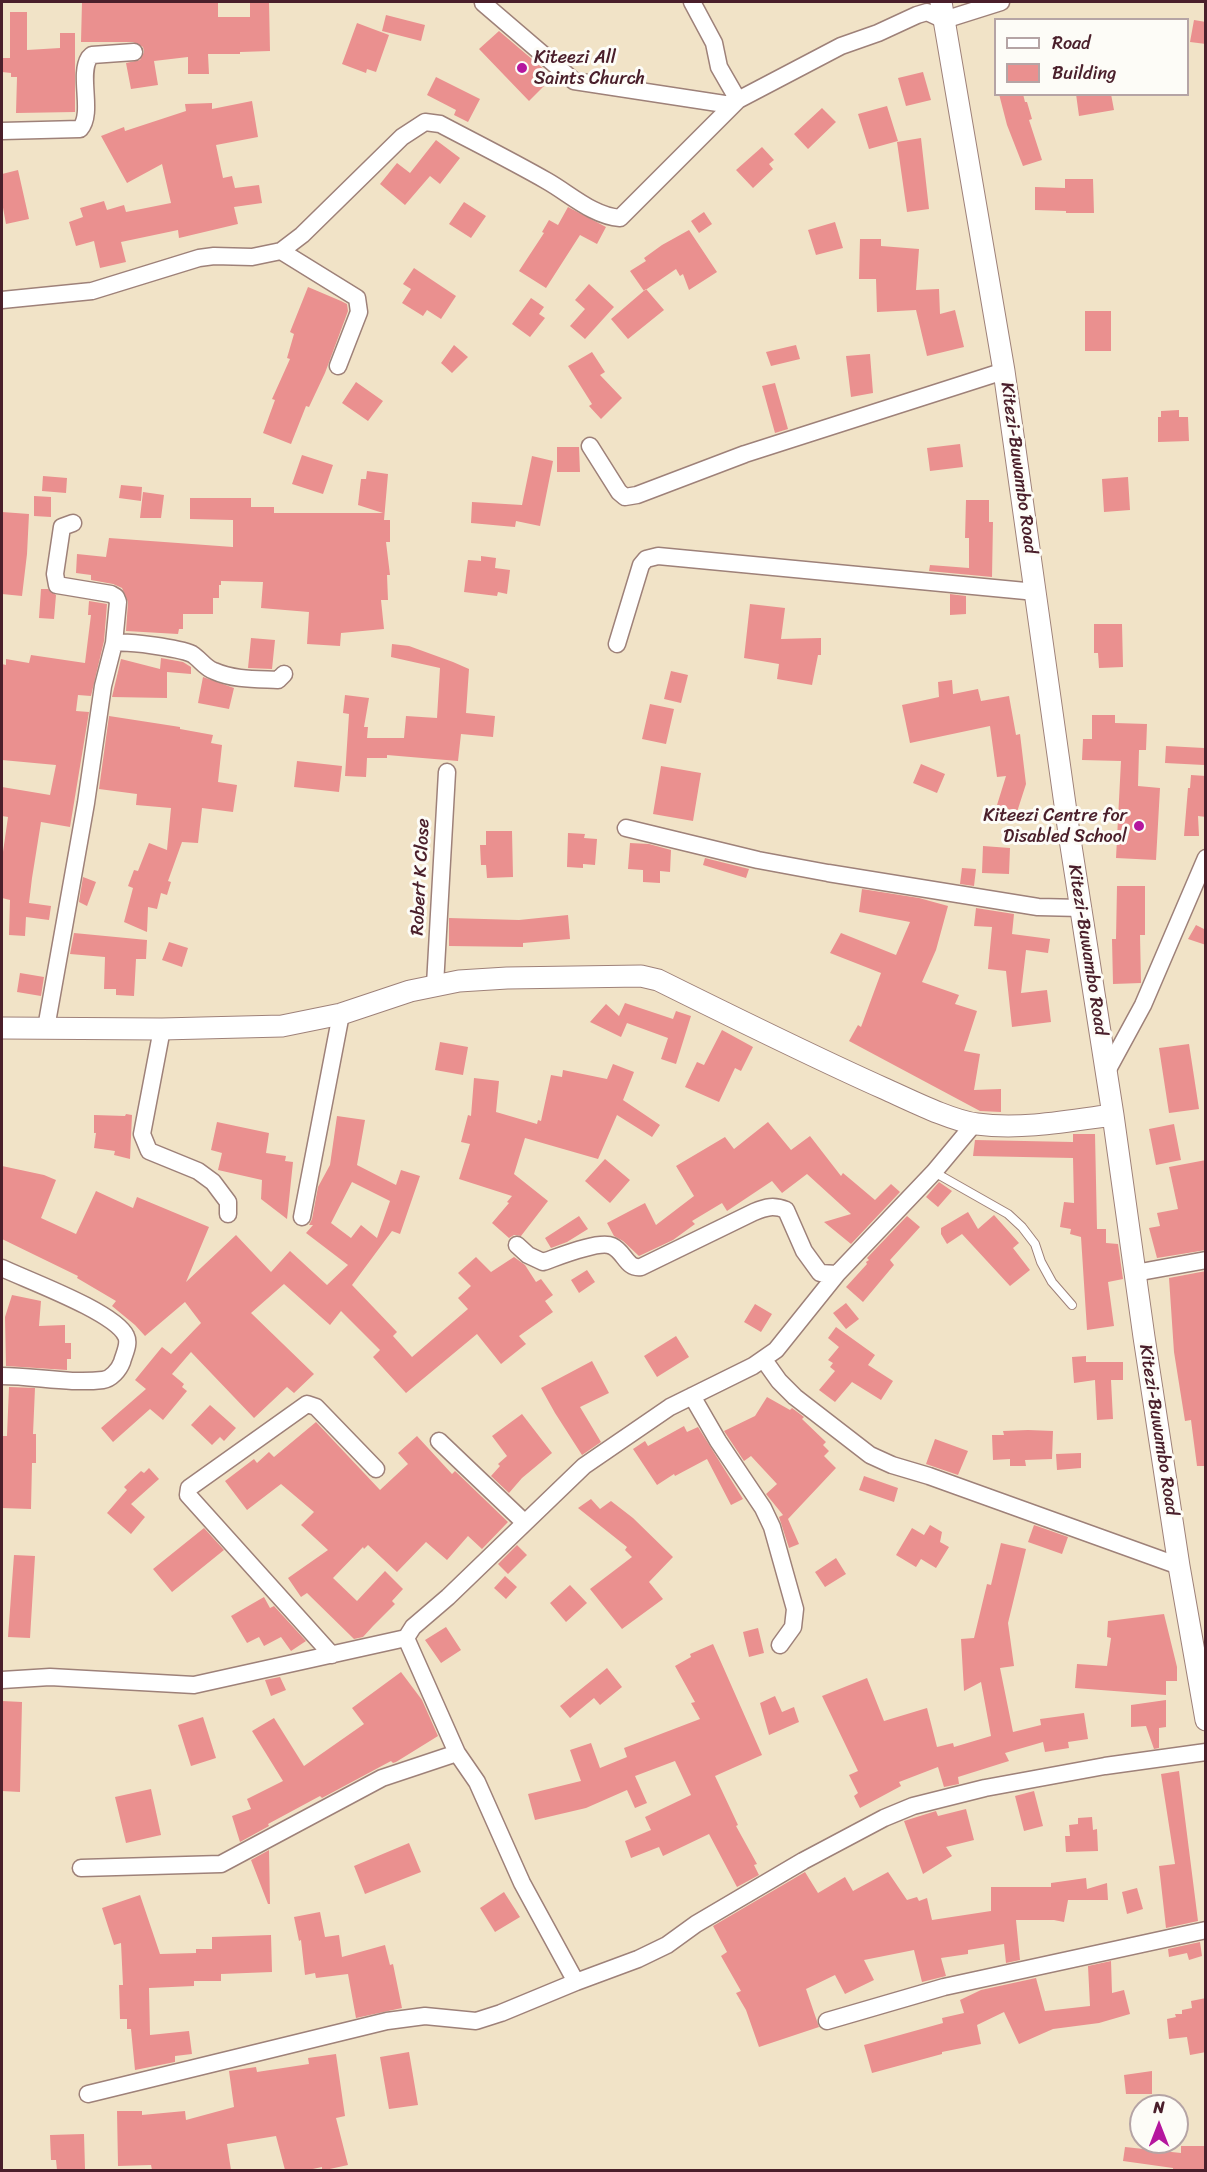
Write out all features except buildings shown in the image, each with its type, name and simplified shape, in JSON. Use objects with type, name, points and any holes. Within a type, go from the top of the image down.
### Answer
[{"type":"street","points":[[692,2],[714,43],[719,67],[734,103]]},
{"type":"street","points":[[2,300],[92,291],[200,258],[252,257],[281,251],[302,235],[402,137],[425,122],[440,124],[547,181],[598,213],[620,218],[734,103],[841,46],[878,33],[917,15],[1001,2]]},
{"type":"street","points":[[483,3],[574,81],[734,103]]},
{"type":"street","name":"Kitezi-Buwambo Road","points":[[942,11],[1004,371],[1069,833],[1179,1566],[1206,1720]]},
{"type":"street","points":[[2,132],[80,129],[85,122],[88,58],[92,55],[134,52]]},
{"type":"street","points":[[281,251],[357,298],[359,312],[338,366]]},
{"type":"street","points":[[590,446],[619,492],[626,497],[637,495],[745,454],[1004,371]]},
{"type":"street","points":[[46,1028],[86,802],[104,678],[114,643],[118,602],[116,597],[105,593],[57,585],[55,580],[62,527],[73,524]]},
{"type":"street","points":[[617,644],[641,565],[646,559],[658,556],[1036,592]]},
{"type":"street","points":[[114,643],[186,652],[195,656],[211,671],[233,677],[278,680],[284,674]]},
{"type":"street","name":"Robert K Close","points":[[435,985],[447,772]]},
{"type":"street","points":[[626,828],[758,860],[828,873],[1038,907],[1082,908]]},
{"type":"street","points":[[1106,1072],[1143,1005],[1206,858]]},
{"type":"street","points":[[2,1028],[162,1029],[282,1026],[341,1014],[410,991],[459,981],[627,976],[657,980],[813,1056],[915,1102],[974,1124],[1047,1123],[1113,1115]]},
{"type":"street","points":[[302,1217],[341,1014]]},
{"type":"street","points":[[162,1029],[142,1134],[149,1151],[198,1171],[213,1182],[228,1202],[228,1214]]},
{"type":"street","points":[[2,1680],[50,1677],[194,1685],[406,1638],[413,1627],[448,1597],[584,1466],[670,1407],[764,1360],[792,1332],[837,1274],[934,1173],[974,1124]]},
{"type":"street","points":[[517,1245],[528,1255],[543,1262],[595,1246],[611,1245],[623,1255],[630,1266],[641,1267],[765,1207],[777,1206],[786,1210],[804,1251],[820,1273],[837,1274]]},
{"type":"street","points":[[1135,1273],[1206,1260]]},
{"type":"street","points":[[2,1268],[102,1314],[126,1335],[128,1346],[121,1365],[113,1376],[104,1380],[75,1382],[2,1376]]},
{"type":"street","points":[[764,1360],[795,1398],[870,1455],[892,1465],[929,1476],[1179,1566]]},
{"type":"street","points":[[692,1396],[718,1441],[763,1508],[772,1527],[795,1609],[794,1628],[780,1645]]},
{"type":"street","points":[[332,1655],[188,1494],[189,1488],[307,1404],[316,1407],[376,1469]]},
{"type":"street","points":[[439,1441],[524,1522]]},
{"type":"street","points":[[406,1638],[457,1754],[477,1782],[522,1883],[576,1982]]},
{"type":"street","points":[[88,2094],[387,2021],[425,2016],[476,2021],[638,1959],[667,1945],[696,1924],[802,1861],[884,1818],[913,1806],[985,1788],[1105,1766],[1206,1752]]},
{"type":"street","points":[[81,1868],[221,1864],[382,1778],[457,1754]]},
{"type":"street","points":[[827,2020],[944,1987],[1206,1930]]},
{"type":"lane","points":[[934,1173],[954,1182],[971,1195],[1008,1214],[1022,1227],[1035,1244],[1041,1263],[1052,1282],[1072,1305]]},
{"type":"place","name":"Kiteezi All Saints Church","points":[[522,68]]},
{"type":"place","name":"Kiteezi Centre for Disabled School","points":[[1139,826]]}]
